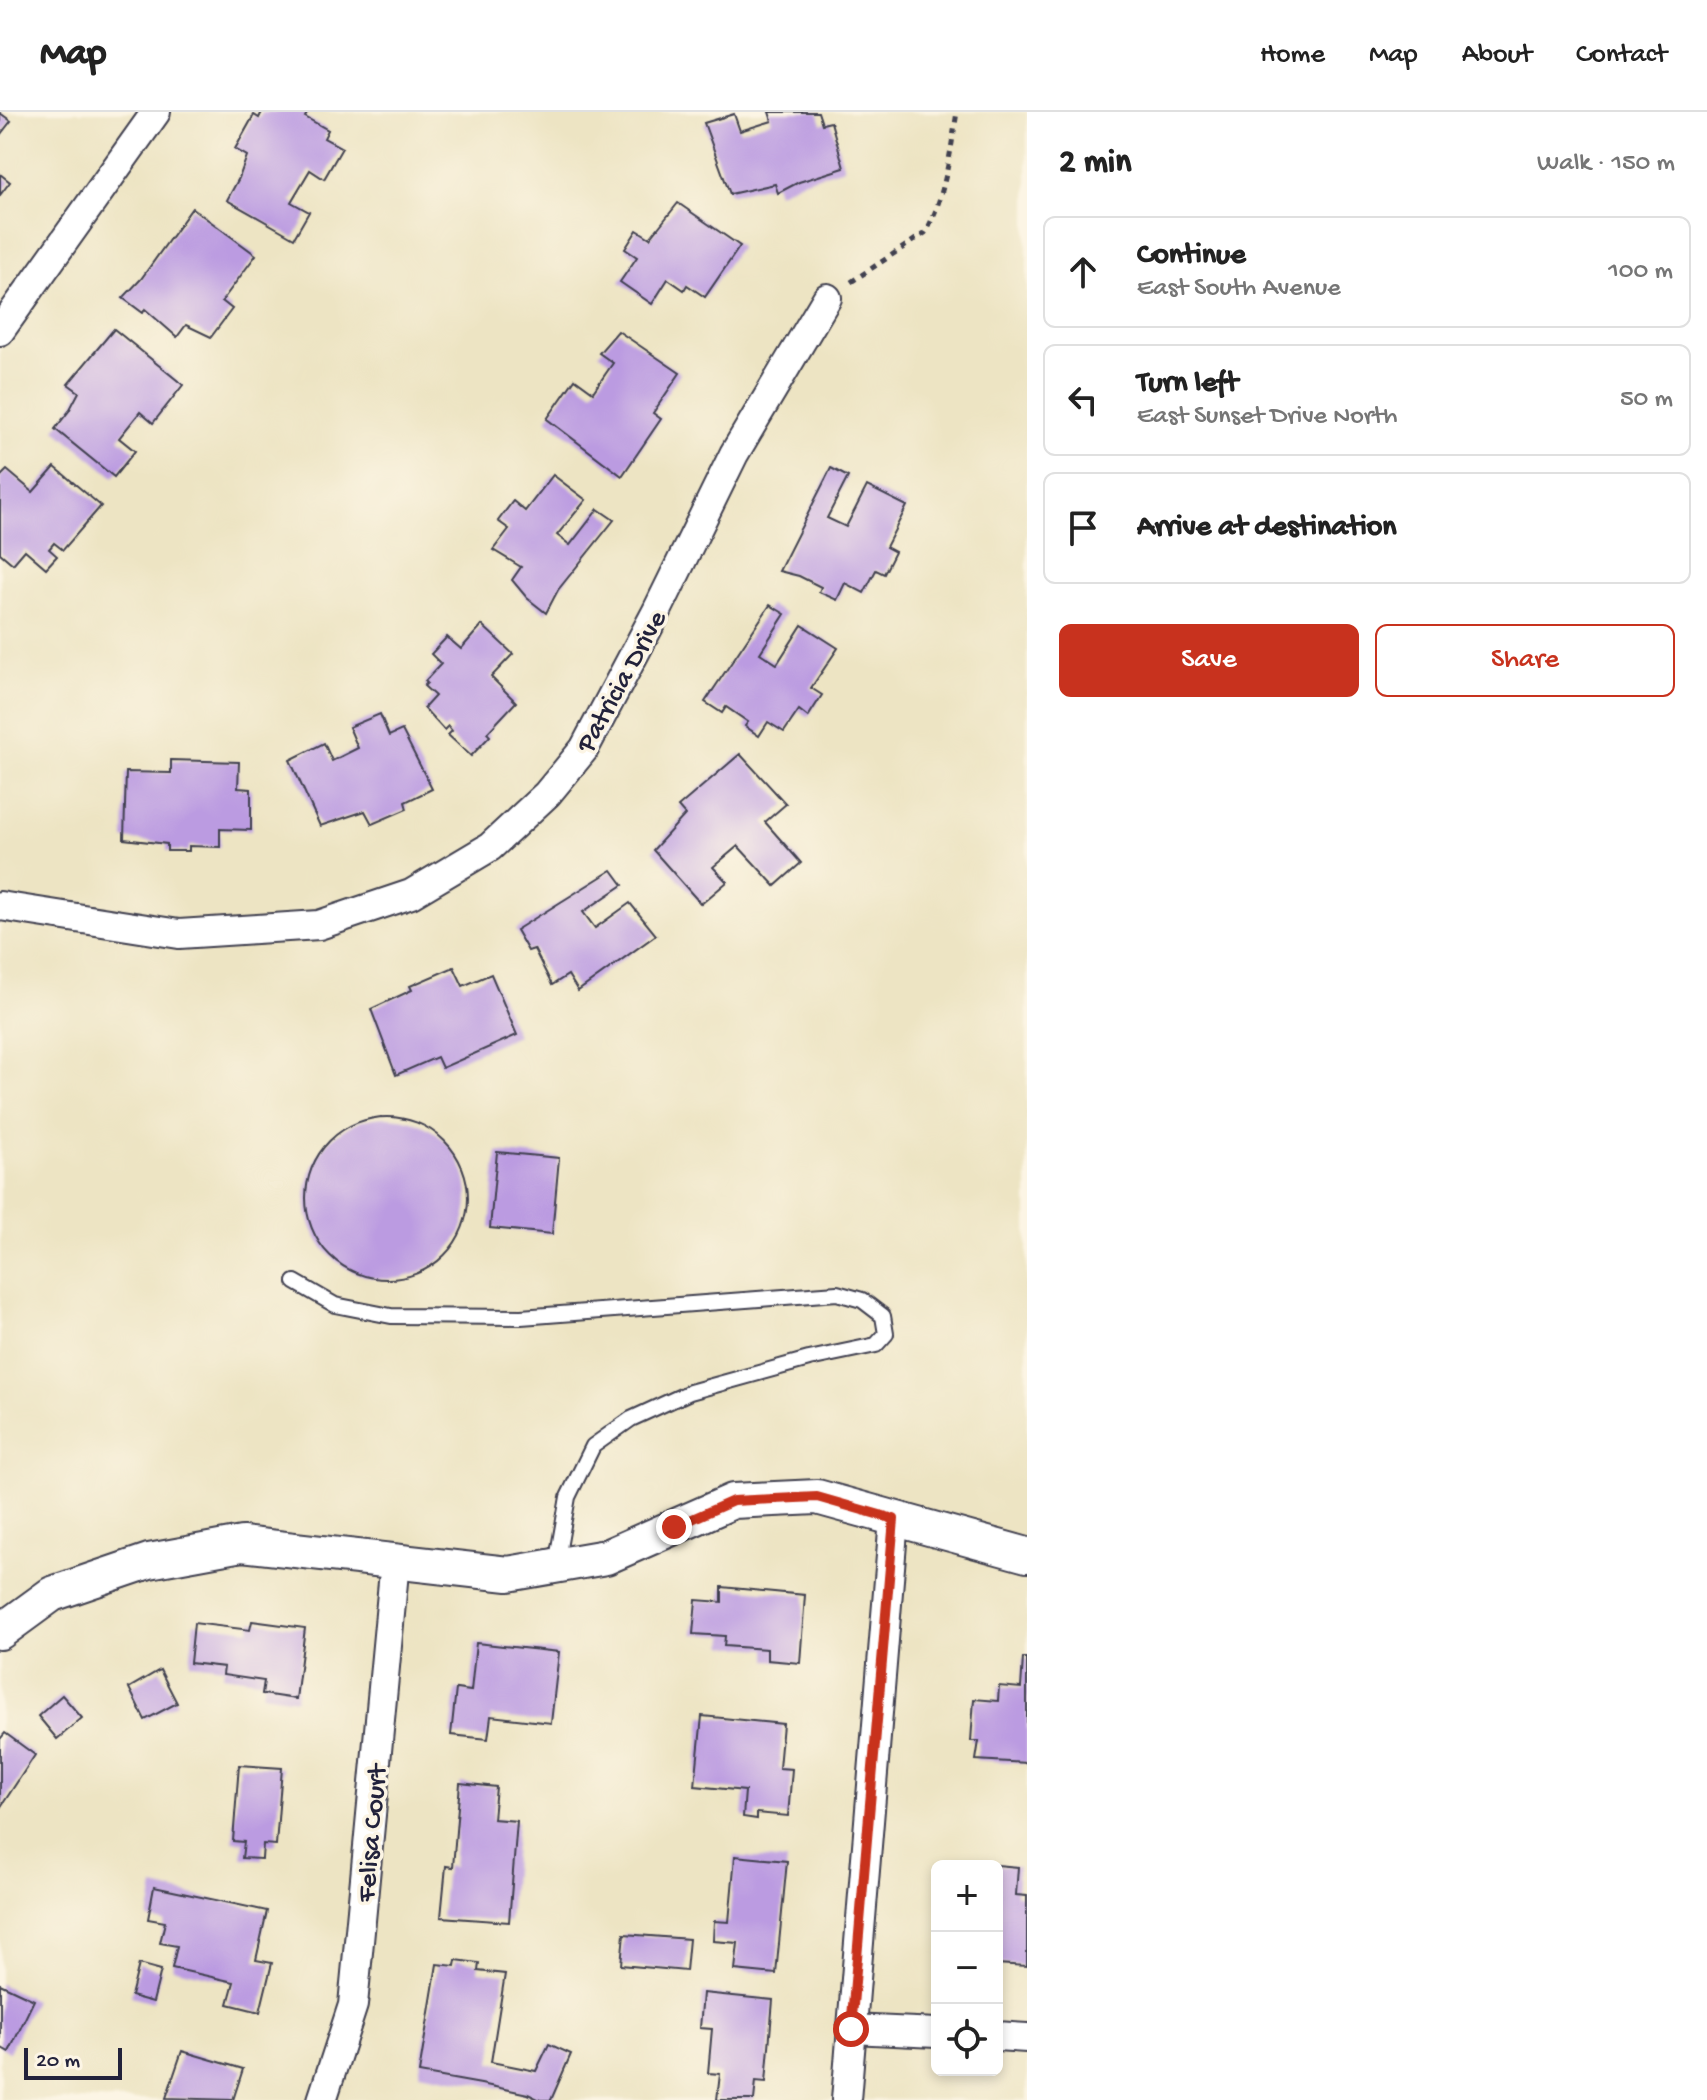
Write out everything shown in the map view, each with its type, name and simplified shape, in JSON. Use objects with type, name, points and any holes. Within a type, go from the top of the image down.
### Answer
[{"type":"street","points":[[0,331],[156,112]]},
{"type":"street","name":"Patricia Drive","points":[[0,906],[179,934],[319,925],[411,894],[490,847],[547,794],[584,749],[657,611],[734,454],[827,298]]},
{"type":"street","points":[[0,1632],[52,1594],[149,1561],[242,1544],[508,1574],[606,1557],[733,1501],[817,1497],[1027,1555]]},
{"type":"street","points":[[846,2100],[894,1519]]},
{"type":"street","name":"Felisa Court","points":[[322,2100],[353,2005],[395,1561]]},
{"type":"street","points":[[851,2029],[931,2033]]},
{"type":"street","points":[[1003,2036],[1027,2038]]},
{"type":"lane","points":[[295,1282],[335,1305],[391,1316],[521,1317],[837,1293],[862,1300],[883,1316],[886,1334],[876,1345],[809,1359],[690,1392],[631,1419],[593,1446],[568,1497],[556,1565]]},
{"type":"path","points":[[827,298],[925,233],[932,222],[957,112]]},
{"type":"building","points":[[262,112],[308,112],[305,117],[328,130],[324,138],[342,148],[324,179],[310,170],[291,202],[309,212],[294,238],[227,200],[247,156],[235,149],[254,115],[259,118]]},
{"type":"building","points":[[769,112],[818,112],[822,124],[831,122],[844,168],[799,182],[778,193],[775,184],[730,194],[704,123],[734,114],[740,131],[772,121]]},
{"type":"building","points":[[0,113],[11,121],[0,135]]},
{"type":"building","points":[[0,174],[10,182],[0,195]]},
{"type":"building","points":[[678,203],[740,246],[705,297],[687,285],[684,290],[668,279],[652,304],[620,282],[637,257],[625,249],[637,230],[650,238]]},
{"type":"building","points":[[192,208],[256,255],[222,301],[232,309],[211,337],[186,325],[177,337],[145,309],[143,313],[123,298],[141,279]]},
{"type":"building","points":[[114,329],[183,385],[153,423],[140,412],[119,438],[135,451],[114,477],[55,429],[79,392],[68,384]]},
{"type":"building","points":[[618,331],[680,373],[653,413],[661,419],[622,476],[547,419],[575,379],[593,392],[613,363],[599,353]]},
{"type":"building","points":[[55,467],[101,506],[63,550],[54,543],[49,549],[57,556],[46,568],[25,550],[13,564],[0,553],[0,477],[7,470],[33,492]]},
{"type":"building","points":[[831,468],[848,477],[827,518],[846,527],[867,486],[907,506],[886,547],[895,552],[884,574],[876,570],[864,593],[845,583],[837,600],[819,592],[821,587],[799,576],[779,571]]},
{"type":"building","points":[[553,475],[586,500],[557,535],[570,545],[598,509],[614,520],[558,590],[546,613],[527,598],[512,580],[521,567],[493,550],[509,529],[498,521],[513,501],[525,511]]},
{"type":"building","points":[[770,605],[785,614],[760,653],[777,664],[802,625],[838,648],[811,688],[822,695],[808,717],[799,710],[784,732],[768,722],[759,736],[745,726],[748,722],[726,707],[722,713],[705,702]]},
{"type":"building","points":[[482,625],[513,654],[491,677],[516,702],[487,733],[490,736],[471,756],[448,735],[452,731],[448,726],[444,730],[424,708],[435,696],[424,686],[441,664],[431,654],[447,637],[461,649]]},
{"type":"building","points":[[380,714],[389,736],[402,730],[432,789],[405,802],[407,809],[372,824],[365,811],[320,826],[290,760],[324,743],[332,761],[358,748],[349,727]]},
{"type":"building","points":[[740,754],[786,804],[765,822],[801,863],[775,886],[738,846],[713,867],[727,882],[701,904],[653,850],[685,815],[678,807]]},
{"type":"building","points":[[171,760],[239,762],[238,788],[251,789],[251,830],[220,829],[220,847],[189,846],[189,851],[167,851],[167,844],[124,839],[126,772],[171,773]]},
{"type":"building","points":[[612,870],[623,885],[583,912],[595,928],[630,903],[656,935],[578,991],[568,975],[552,985],[534,949],[528,951],[516,930]]},
{"type":"building","points":[[454,967],[463,986],[491,974],[517,1035],[442,1068],[437,1057],[396,1075],[371,1009],[412,990],[410,986]]},
{"type":"building","points":[[387,1117],[418,1123],[444,1141],[462,1167],[468,1198],[462,1229],[444,1255],[418,1273],[387,1279],[356,1273],[330,1255],[312,1229],[306,1198],[312,1167],[330,1141],[356,1123]]},
{"type":"building","points":[[497,1152],[559,1158],[552,1234],[490,1228]]},
{"type":"building","points":[[722,1587],[805,1595],[800,1663],[767,1660],[767,1649],[724,1646],[725,1636],[693,1634],[696,1600],[722,1602]]},
{"type":"building","points":[[252,1621],[305,1628],[296,1699],[262,1694],[264,1681],[223,1675],[224,1667],[190,1663],[194,1623],[250,1630]]},
{"type":"building","points":[[476,1643],[559,1652],[551,1723],[491,1716],[488,1739],[451,1735],[456,1689],[471,1691]]},
{"type":"building","points":[[1023,1658],[1027,1658],[1027,1763],[976,1760],[979,1741],[971,1741],[974,1699],[998,1701],[999,1686],[1021,1688]]},
{"type":"building","points":[[160,1670],[177,1703],[145,1720],[129,1688]]},
{"type":"building","points":[[62,1695],[82,1718],[57,1739],[38,1716]]},
{"type":"building","points":[[702,1716],[783,1724],[779,1768],[792,1769],[788,1816],[757,1813],[757,1819],[743,1817],[745,1791],[695,1786]]},
{"type":"building","points":[[5,1733],[35,1755],[0,1808],[0,1739]]},
{"type":"building","points":[[239,1765],[282,1768],[276,1845],[263,1844],[262,1859],[242,1858],[244,1842],[233,1841]]},
{"type":"building","points":[[460,1783],[496,1787],[493,1819],[517,1821],[509,1922],[441,1917],[446,1866],[453,1867]]},
{"type":"building","points":[[735,1856],[787,1861],[776,1974],[735,1970],[738,1943],[713,1941],[714,1921],[729,1922]]},
{"type":"building","points":[[1003,1866],[1018,1867],[1016,1895],[1027,1896],[1027,1966],[1003,1964]]},
{"type":"building","points":[[154,1887],[267,1911],[256,1960],[272,1963],[260,2012],[228,2004],[234,1982],[172,1968],[177,1946],[160,1943],[165,1922],[148,1919]]},
{"type":"building","points":[[624,1934],[689,1939],[686,1971],[621,1965]]},
{"type":"building","points":[[456,1960],[479,1963],[478,1971],[505,1974],[491,2062],[536,2071],[549,2044],[571,2054],[551,2100],[419,2073],[437,1964],[455,1966]]},
{"type":"building","points":[[139,1964],[161,1970],[153,2002],[131,1996]]},
{"type":"building","points":[[0,1984],[34,2000],[9,2052],[0,2047]]},
{"type":"building","points":[[703,1993],[773,2000],[766,2082],[756,2081],[754,2100],[717,2100],[720,2074],[708,2073],[712,2029],[700,2028]]},
{"type":"building","points":[[182,2051],[243,2069],[233,2100],[166,2098]]},
{"type":"route","points":[[674,1527],[733,1501],[817,1497],[894,1519],[851,2029]]}]
